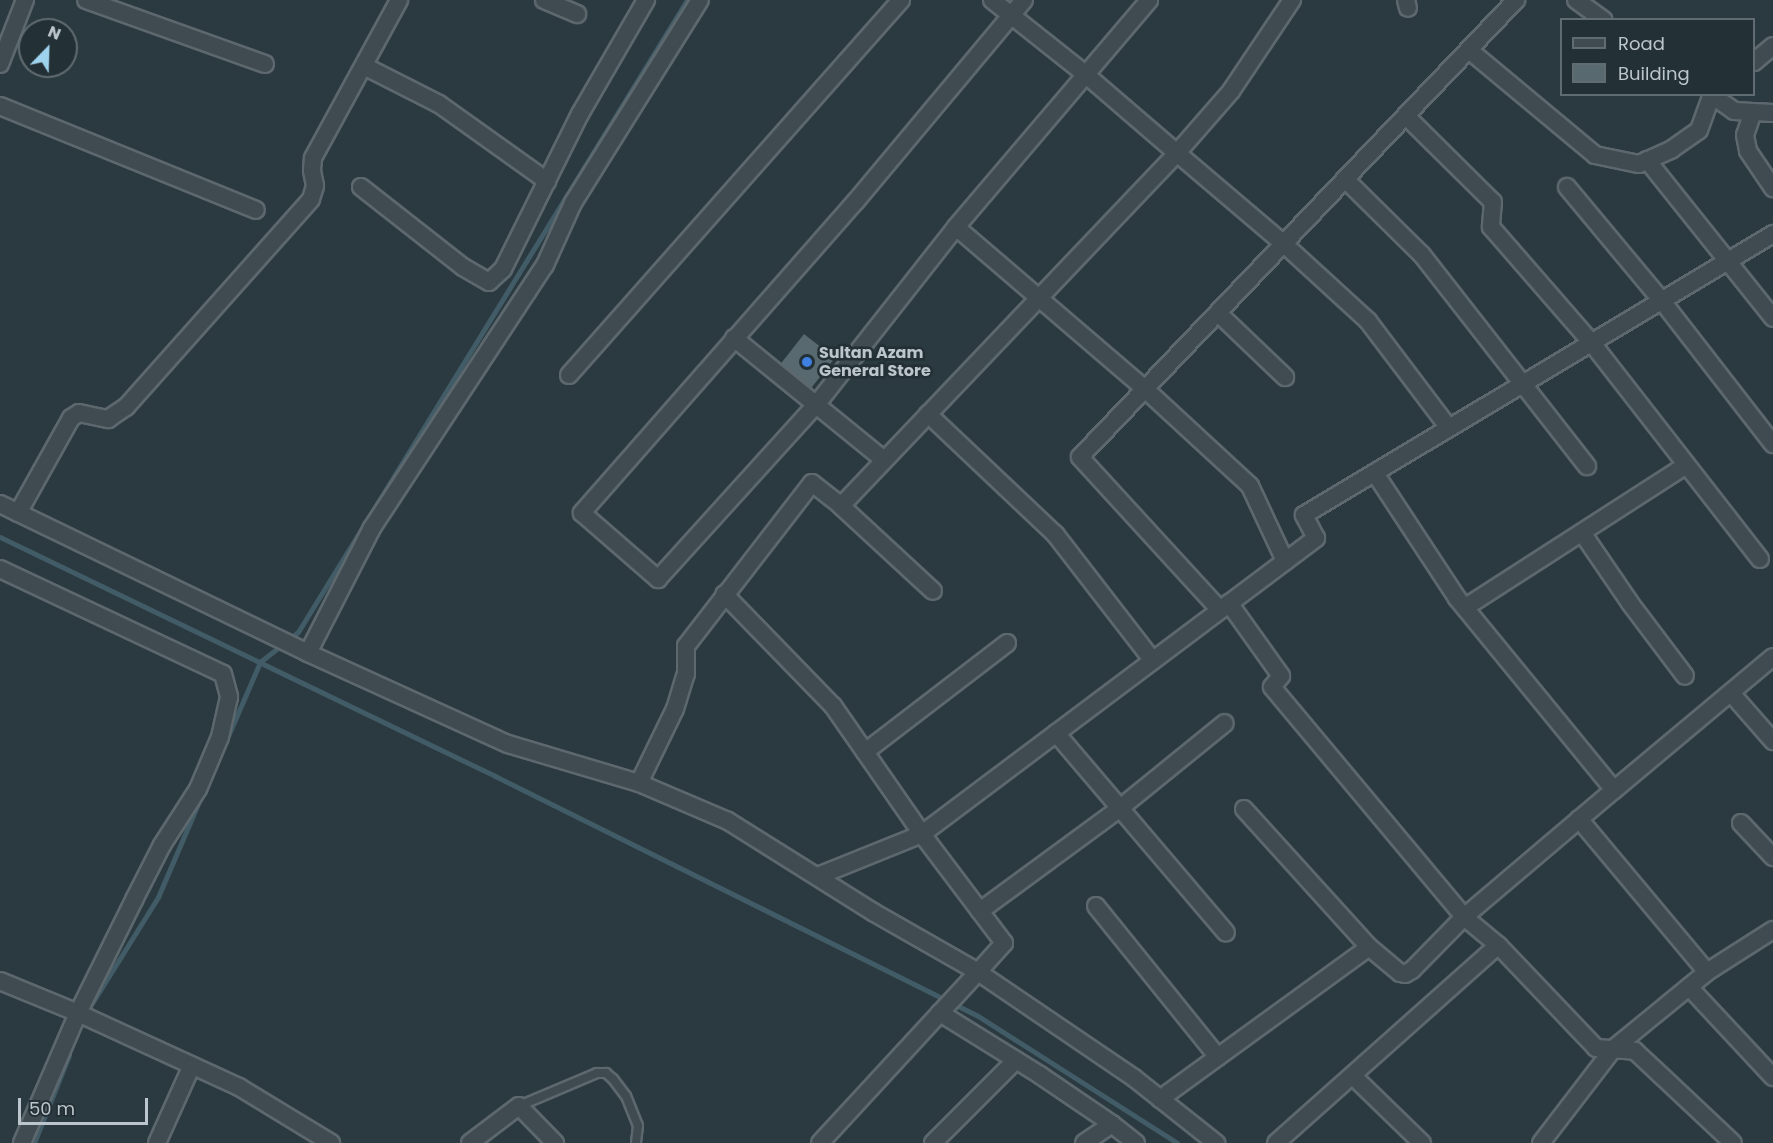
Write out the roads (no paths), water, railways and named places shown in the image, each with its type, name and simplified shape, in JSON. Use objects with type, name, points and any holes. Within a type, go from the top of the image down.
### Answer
[{"type":"street","points":[[0,64],[25,0]]},
{"type":"street","points":[[86,0],[265,64]]},
{"type":"street","points":[[18,513],[71,418],[79,413],[108,419],[126,407],[311,199],[315,186],[312,170],[313,158],[399,0]]},
{"type":"street","points":[[544,0],[577,14]]},
{"type":"street","points":[[361,187],[463,267],[489,282],[502,269],[580,114],[646,0]]},
{"type":"street","points":[[308,653],[372,528],[545,266],[573,203],[700,0]]},
{"type":"street","points":[[569,375],[901,0]]},
{"type":"street","points":[[992,0],[1085,74],[1284,244],[1368,321],[1449,428]]},
{"type":"street","points":[[1024,0],[582,513],[658,579],[816,405],[956,227],[1149,0]]},
{"type":"street","points":[[841,506],[1177,153],[1231,91],[1293,0]]},
{"type":"street","points":[[1516,0],[1080,457],[1225,606],[1281,676],[1272,687],[1464,917],[1498,945],[1596,1048],[1635,1051],[1733,1143]]},
{"type":"street","points":[[1576,0],[1601,18]]},
{"type":"street","points":[[1755,61],[1773,46]]},
{"type":"street","points":[[1469,50],[1595,155],[1639,164],[1672,149],[1699,130],[1711,96]]},
{"type":"street","points":[[364,66],[439,104],[547,181]]},
{"type":"street","points":[[1712,96],[1734,111],[1773,113]]},
{"type":"street","points":[[0,106],[256,210]]},
{"type":"street","points":[[1753,112],[1744,135],[1748,150],[1773,188]]},
{"type":"street","points":[[1406,116],[1493,202],[1491,227],[1591,342],[1760,559]]},
{"type":"street","points":[[1647,160],[1730,261],[1773,318]]},
{"type":"street","points":[[1345,179],[1422,255],[1587,466]]},
{"type":"street","points":[[1567,187],[1662,301],[1773,444]]},
{"type":"street","points":[[956,227],[1145,389],[1250,486],[1285,561]]},
{"type":"street","points":[[818,876],[922,834],[1316,538],[1304,515],[1773,234]]},
{"type":"street","points":[[1218,313],[1285,377]]},
{"type":"street","points":[[734,339],[884,460]]},
{"type":"street","points":[[928,414],[1055,534],[1153,660]]},
{"type":"street","points":[[1466,608],[1686,465]]},
{"type":"street","points":[[1375,472],[1466,608],[1614,790]]},
{"type":"street","points":[[639,783],[675,709],[686,674],[686,646],[812,483],[841,506],[933,591]]},
{"type":"street","points":[[0,504],[308,653],[508,744],[639,783],[728,821],[1134,1078],[1216,1143]]},
{"type":"street","points":[[1583,534],[1630,603],[1685,676]]},
{"type":"street","points":[[2,577],[223,674],[229,698],[220,737],[198,789],[162,845],[78,1013],[22,1143]]},
{"type":"street","points":[[724,594],[833,706],[922,834],[1004,943],[819,1143]]},
{"type":"street","points":[[865,752],[1007,643]]},
{"type":"street","points":[[1244,809],[1369,947],[1400,973],[1405,974],[1412,970],[1464,917],[1773,657]]},
{"type":"street","points":[[1731,693],[1773,741]]},
{"type":"street","points":[[981,911],[1119,809],[1225,723]]},
{"type":"street","points":[[1056,733],[1226,933]]},
{"type":"street","points":[[1579,819],[1707,972]]},
{"type":"street","points":[[1741,823],[1773,857]]},
{"type":"street","points":[[1096,906],[1218,1057]]},
{"type":"street","points":[[1541,1143],[1614,1049],[1707,972],[1773,930]]},
{"type":"street","points":[[1276,1143],[1353,1077],[1498,945]]},
{"type":"street","points":[[1160,1099],[1369,947]]},
{"type":"street","points":[[0,981],[78,1013],[239,1087],[331,1143]]},
{"type":"street","points":[[1689,987],[1773,1077]]},
{"type":"street","points":[[943,1009],[1112,1124],[1136,1143]]},
{"type":"street","points":[[933,1143],[1016,1060]]},
{"type":"street","points":[[157,1143],[192,1065]]},
{"type":"street","points":[[1353,1077],[1422,1143]]},
{"type":"street","points":[[470,1143],[519,1106],[555,1143]]},
{"type":"street","points":[[1084,1143],[1112,1124]]},
{"type":"lane","points":[[519,1106],[597,1073],[606,1073],[626,1096],[638,1126],[636,1143]]},
{"type":"waterway","points":[[228,736],[260,662],[298,632],[687,0]]},
{"type":"waterway","points":[[0,537],[495,776],[978,1016],[1177,1143]]},
{"type":"waterway","points":[[89,1008],[158,897],[200,799]]},
{"type":"waterway","points":[[34,1143],[69,1055]]},
{"type":"place","name":"Sultan Azam General Store","points":[[807,362]]}]
